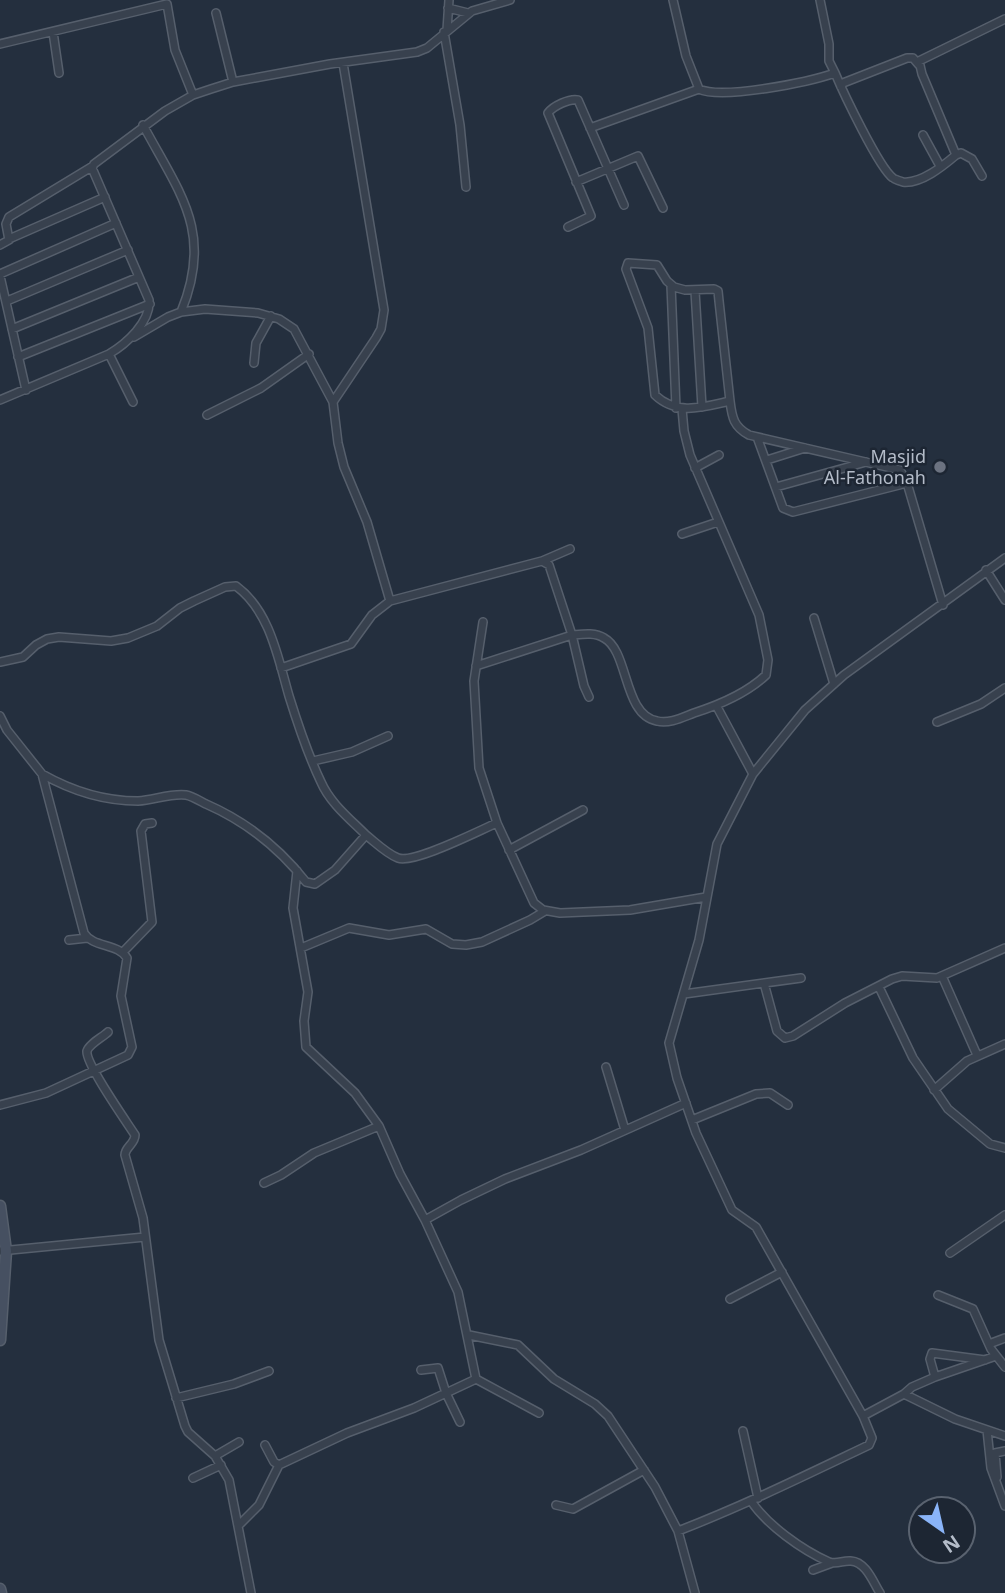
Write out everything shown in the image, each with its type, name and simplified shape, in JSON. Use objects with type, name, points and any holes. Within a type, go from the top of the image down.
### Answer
[{"type":"street","points":[[9,239],[6,224],[9,218],[93,166],[143,125],[193,95],[233,82],[422,50],[468,13],[510,0]]},
{"type":"street","points":[[673,0],[686,56],[699,89]]},
{"type":"street","points":[[820,0],[829,44],[829,61],[881,162],[893,179],[914,181],[961,153],[969,157],[982,176]]},
{"type":"street","points":[[0,44],[167,2],[176,50],[193,95]]},
{"type":"street","points":[[466,187],[446,31],[449,4],[468,13]]},
{"type":"street","points":[[216,13],[233,82]]},
{"type":"street","points":[[919,65],[922,58],[1005,19]]},
{"type":"street","points":[[52,32],[59,72]]},
{"type":"street","points":[[841,87],[843,83],[913,58],[919,65],[956,155]]},
{"type":"street","points":[[333,401],[381,329],[383,310],[343,63]]},
{"type":"street","points":[[590,128],[699,89],[715,94],[786,85],[835,73]]},
{"type":"street","points":[[568,227],[591,216],[548,112],[577,99],[624,205]]},
{"type":"street","points":[[143,125],[193,224],[195,262],[181,312]]},
{"type":"street","points":[[923,135],[940,166]]},
{"type":"street","points":[[576,182],[638,156],[663,208]]},
{"type":"street","points":[[93,166],[150,304],[144,321],[124,344]]},
{"type":"street","points":[[0,245],[105,197]]},
{"type":"street","points":[[26,390],[0,275],[116,223]]},
{"type":"street","points":[[7,301],[128,250]]},
{"type":"street","points":[[730,401],[702,407],[679,408],[659,398],[653,391],[648,328],[626,264],[657,265],[671,285],[679,289],[718,290],[735,426],[749,435],[900,470],[907,484],[943,605]]},
{"type":"street","points":[[12,329],[139,276]]},
{"type":"street","points":[[476,666],[572,635],[595,634],[610,641],[638,708],[648,719],[659,722],[670,721],[716,705],[766,675],[768,660],[759,615],[695,468],[684,431],[679,408],[671,285]]},
{"type":"street","points":[[695,291],[702,407]]},
{"type":"street","points":[[18,357],[150,304]]},
{"type":"street","points":[[0,400],[109,354],[155,324],[181,312],[220,309],[271,316],[289,325],[309,354],[333,401],[344,467],[367,522],[390,601]]},
{"type":"street","points":[[254,363],[256,343],[271,316]]},
{"type":"street","points":[[109,354],[133,402]]},
{"type":"street","points":[[207,415],[261,388],[309,354]]},
{"type":"street","points":[[757,437],[783,508],[793,512],[907,484]]},
{"type":"street","points":[[766,460],[805,448]]},
{"type":"street","points":[[695,468],[719,455]]},
{"type":"street","points":[[776,488],[867,462]]},
{"type":"street","points":[[682,534],[718,522]]},
{"type":"street","points":[[281,668],[351,644],[372,615],[390,601],[542,561],[570,549]]},
{"type":"street","points":[[678,1531],[754,1500],[869,1445],[872,1438],[863,1416],[756,1227],[732,1210],[692,1120],[677,1078],[669,1043],[699,940],[717,844],[753,774],[805,710],[834,684],[1005,558]]},
{"type":"street","points":[[542,561],[550,565],[589,697]]},
{"type":"street","points":[[986,570],[1005,600]]},
{"type":"street","points":[[0,662],[23,657],[47,639],[71,636],[111,641],[128,638],[157,626],[194,601],[225,587],[236,586],[256,605],[271,635],[313,761],[327,794],[366,835],[397,858],[407,860],[497,823]]},
{"type":"street","points":[[814,618],[834,684]]},
{"type":"street","points":[[483,622],[474,681],[479,768],[497,823],[534,904],[545,911],[560,914],[630,911],[706,897]]},
{"type":"street","points":[[937,722],[981,704],[1005,688]]},
{"type":"street","points":[[716,705],[753,774]]},
{"type":"street","points":[[0,716],[7,730],[41,774],[87,938]]},
{"type":"street","points":[[313,761],[352,751],[388,736]]},
{"type":"street","points":[[41,774],[92,796],[139,801],[187,795],[243,824],[269,844],[306,882],[314,884],[335,870],[366,835]]},
{"type":"street","points":[[509,850],[583,810]]},
{"type":"street","points":[[123,952],[152,922],[141,831],[145,824],[152,823]]},
{"type":"street","points":[[297,871],[293,908],[308,992],[304,1021],[307,1049],[355,1094],[379,1126],[458,1292],[477,1379]]},
{"type":"street","points":[[301,948],[349,928],[389,935],[426,929],[452,944],[466,945],[482,942],[545,911]]},
{"type":"street","points":[[0,1105],[46,1093],[128,1055],[131,1051],[121,1003],[128,961],[123,952],[87,938],[69,940]]},
{"type":"street","points":[[764,983],[777,1031],[785,1038],[793,1036],[845,1003],[902,976],[942,976],[1005,948]]},
{"type":"street","points":[[942,976],[977,1055]]},
{"type":"street","points":[[684,994],[802,978]]},
{"type":"street","points":[[879,987],[912,1058],[934,1090],[956,1118],[990,1143],[1004,1148]]},
{"type":"street","points":[[108,1032],[88,1049],[93,1072],[135,1135],[134,1142],[125,1153],[143,1218],[159,1340],[188,1432],[215,1456],[229,1480],[251,1593]]},
{"type":"street","points":[[934,1090],[977,1055],[1005,1044]]},
{"type":"street","points":[[606,1067],[625,1130]]},
{"type":"street","points":[[692,1120],[757,1094],[770,1093],[788,1105]]},
{"type":"street","points":[[425,1220],[461,1199],[505,1179],[687,1103]]},
{"type":"street","points":[[264,1183],[314,1153],[379,1126]]},
{"type":"street","points":[[0,1206],[3,1251],[0,1340]]},
{"type":"street","points":[[950,1253],[1005,1215]]},
{"type":"street","points":[[3,1251],[145,1237]]},
{"type":"street","points":[[730,1299],[782,1272]]},
{"type":"street","points":[[938,1295],[973,1309],[989,1344],[1005,1367]]},
{"type":"street","points":[[469,1335],[518,1345],[554,1378],[595,1404],[608,1416],[644,1470],[678,1531],[695,1593]]},
{"type":"street","points":[[989,1344],[1005,1338]]},
{"type":"street","points":[[935,1377],[930,1359],[932,1353],[985,1360]]},
{"type":"street","points":[[863,1416],[918,1384],[996,1356]]},
{"type":"street","points":[[421,1370],[439,1368],[446,1393],[460,1422]]},
{"type":"street","points":[[176,1398],[234,1384],[269,1371]]},
{"type":"street","points":[[239,1525],[259,1505],[279,1465],[347,1433],[414,1408],[477,1379]]},
{"type":"street","points":[[477,1379],[539,1413]]},
{"type":"street","points":[[904,1394],[955,1419],[1005,1436]]},
{"type":"street","points":[[987,1430],[991,1468],[1005,1506]]},
{"type":"street","points":[[743,1431],[754,1500],[771,1525],[832,1563]]},
{"type":"street","points":[[215,1456],[239,1442]]},
{"type":"street","points":[[265,1445],[274,1462],[279,1465]]},
{"type":"street","points":[[1005,1451],[995,1453],[997,1476],[1005,1494]]},
{"type":"street","points":[[193,1478],[221,1465]]},
{"type":"street","points":[[556,1504],[568,1510],[573,1509],[644,1470]]},
{"type":"street","points":[[813,1570],[832,1563],[851,1561],[867,1571],[880,1593]]},
{"type":"place","name":"Masjid Al-Fathonah","points":[[940,467]]}]
